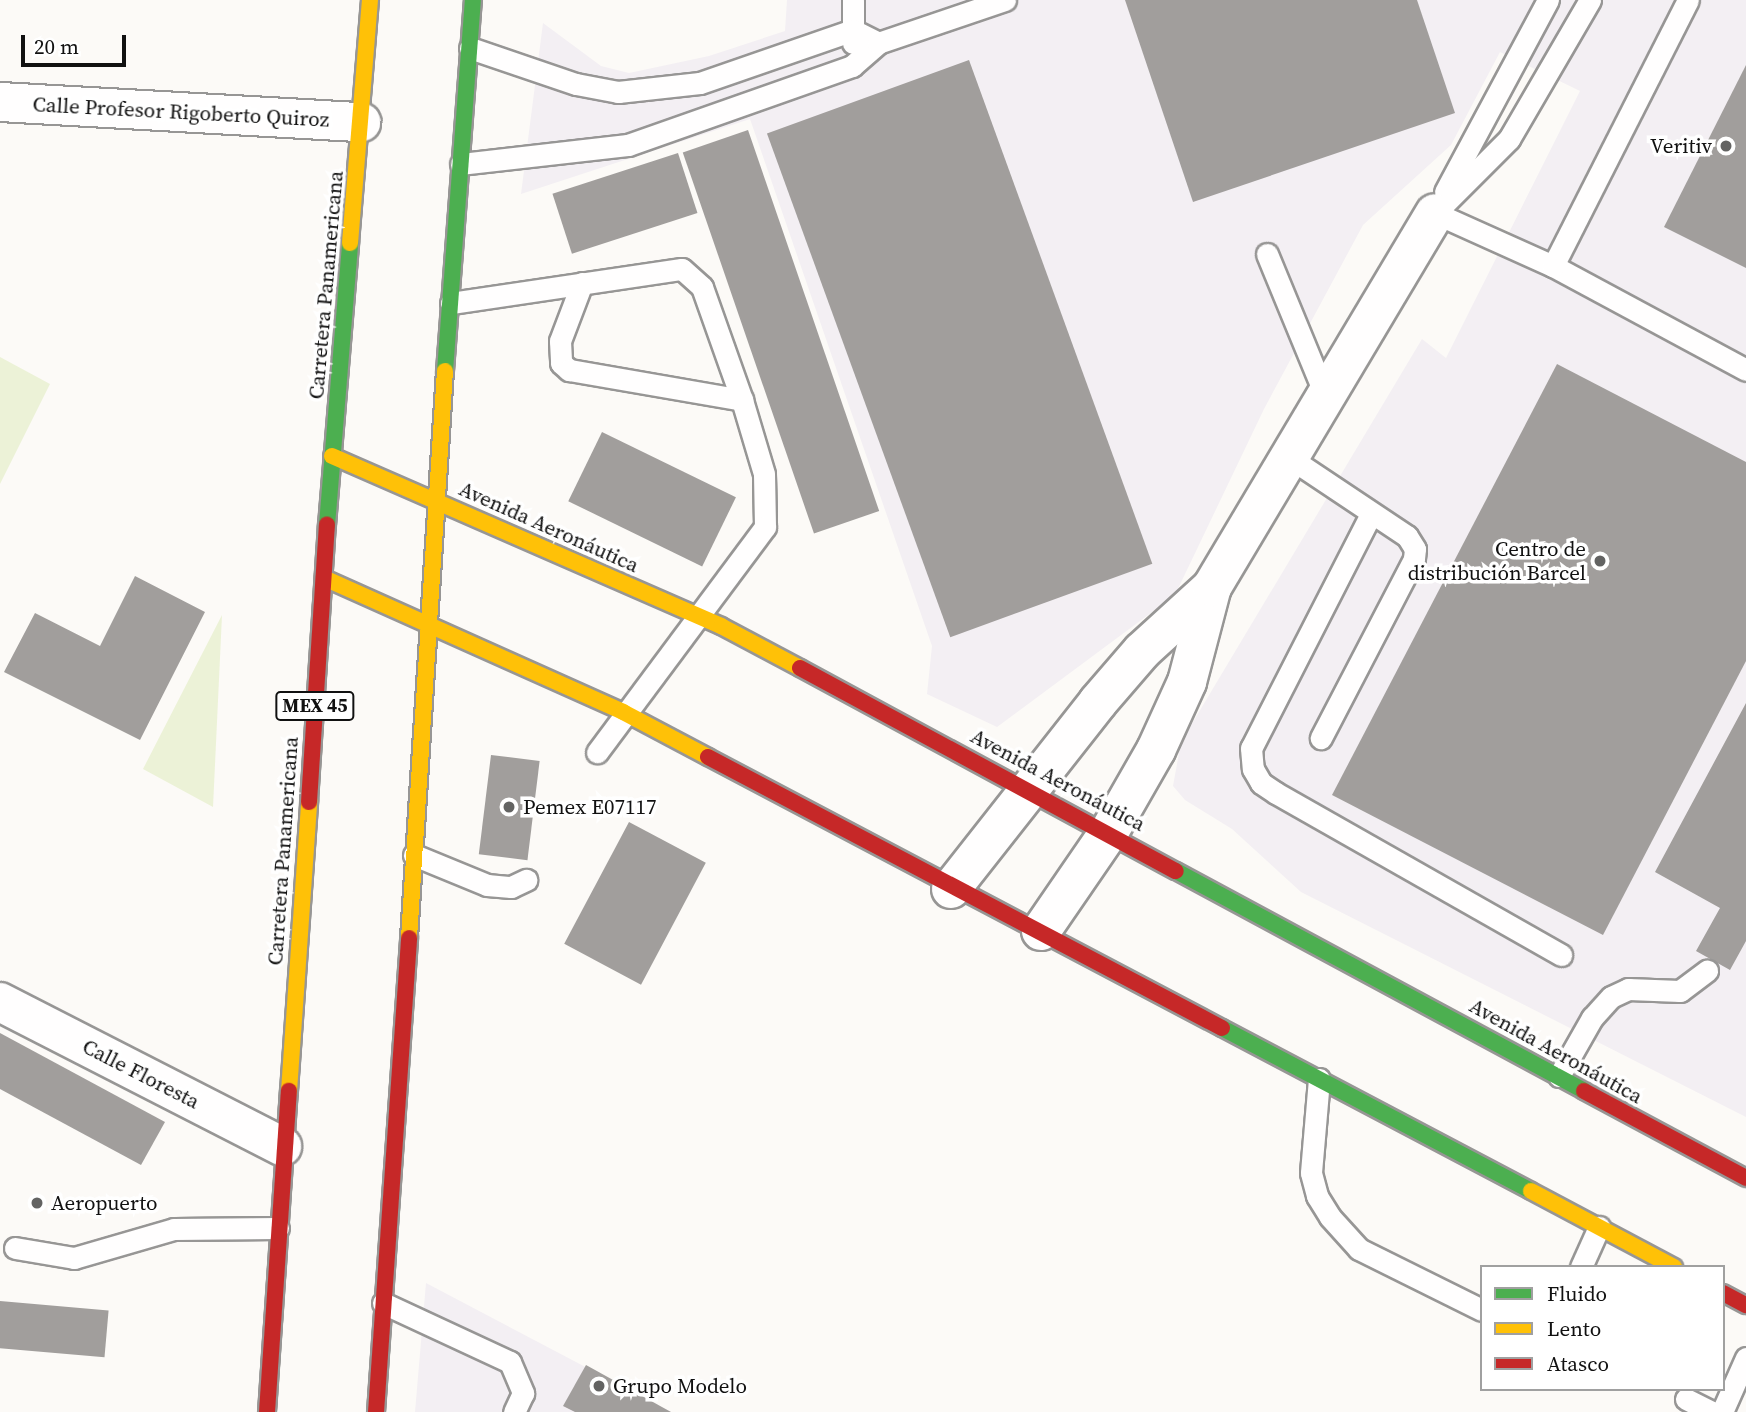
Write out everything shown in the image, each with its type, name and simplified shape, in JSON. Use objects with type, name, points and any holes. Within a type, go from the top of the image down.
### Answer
[{"type":"main road","name":"Carretera Panamericana","points":[[267,1412],[282,1146],[332,456],[370,0]]},
{"type":"main road","points":[[376,1412],[414,855],[426,625],[473,0]]},
{"type":"main road","name":"Avenida Aeronáutica","points":[[332,456],[700,616],[1028,787],[1746,1178]]},
{"type":"main road","points":[[324,578],[623,712],[951,889],[1041,931],[1670,1265]]},
{"type":"main road","points":[[1725,1296],[1746,1305]]},
{"type":"street","name":"Calle Profesor Rigoberto Quiroz","points":[[0,102],[361,122]]},
{"type":"street","points":[[1041,931],[1110,832],[1156,750],[1187,682],[1212,587],[1287,456],[1434,213]]},
{"type":"street","points":[[951,889],[1028,787],[1142,651],[1212,587]]},
{"type":"street","name":"Calle Floresta","points":[[0,1002],[282,1146]]},
{"type":"lane","points":[[852,66],[853,0]]},
{"type":"lane","points":[[461,164],[628,145],[709,119],[852,66],[878,43],[1005,0]]},
{"type":"lane","points":[[1434,213],[1548,0]]},
{"type":"lane","points":[[1434,213],[1509,139],[1590,0]]},
{"type":"lane","points":[[1553,266],[1688,0]]},
{"type":"lane","points":[[470,48],[576,84],[618,92],[700,83],[853,30],[878,43]]},
{"type":"lane","points":[[700,83],[709,119]]},
{"type":"lane","points":[[1434,213],[1553,266],[1746,370]]},
{"type":"lane","points":[[1267,254],[1325,395]]},
{"type":"lane","points":[[451,303],[673,268],[697,279],[742,400],[764,474],[765,527],[700,616],[623,712],[597,752]]},
{"type":"lane","points":[[583,283],[560,341],[561,363],[569,370],[742,400]]},
{"type":"lane","points":[[1287,456],[1413,542],[1414,559],[1321,738]]},
{"type":"lane","points":[[1371,514],[1251,748],[1253,769],[1261,783],[1276,793],[1561,956]]},
{"type":"lane","points":[[414,855],[487,885],[511,887],[526,880]]},
{"type":"lane","points":[[1559,1076],[1592,1017],[1611,997],[1628,989],[1680,991],[1707,971]]},
{"type":"lane","points":[[1319,1079],[1311,1173],[1317,1196],[1330,1217],[1359,1249],[1480,1309]]},
{"type":"lane","points":[[1582,1265],[1599,1227]]},
{"type":"lane","points":[[16,1248],[74,1258],[174,1228],[278,1228]]},
{"type":"lane","points":[[383,1303],[510,1362],[523,1393],[514,1412]]},
{"type":"lane","points":[[1722,1412],[1746,1358]]},
{"type":"lane","points":[[1687,1400],[1712,1412]]},
{"type":"shaded area","points":[[787,0],[1746,0],[1746,1117],[1301,892],[1232,829],[1185,800],[1173,786],[1181,742],[1422,339],[1446,358],[1580,91],[1500,52],[1451,145],[1363,225],[1264,409],[1175,595],[997,727],[927,694],[932,646],[750,119],[521,194],[543,23],[601,66],[629,73],[709,56],[785,31]]},
{"type":"shaded area","points":[[426,1283],[671,1412],[415,1412]]},
{"type":"green space","points":[[0,357],[50,384],[0,484]]},
{"type":"green space","points":[[222,615],[213,807],[143,769]]},
{"type":"building","points":[[1125,0],[1417,0],[1455,113],[1193,202]]},
{"type":"building","points":[[969,60],[1152,564],[950,637],[767,134]]},
{"type":"building","name":"Veritiv","points":[[1746,65],[1746,268],[1664,227]]},
{"type":"building","points":[[748,130],[879,511],[814,534],[683,152]]},
{"type":"building","points":[[678,153],[697,213],[572,254],[552,194]]},
{"type":"building","name":"Centro de distribución Barcel","points":[[1557,364],[1746,462],[1746,661],[1603,935],[1332,795]]},
{"type":"building","points":[[602,432],[736,497],[702,567],[568,501]]},
{"type":"building","points":[[135,576],[205,612],[140,740],[4,672],[35,613],[100,646]]},
{"type":"building","points":[[1746,703],[1746,941],[1730,970],[1696,951],[1720,908],[1655,872]]},
{"type":"building","name":"Pemex E07117","points":[[491,755],[540,761],[527,860],[479,854]]},
{"type":"building","points":[[629,822],[706,863],[641,985],[564,944]]},
{"type":"building","points":[[0,1033],[165,1122],[141,1165],[0,1089]]},
{"type":"building","points":[[0,1301],[109,1310],[104,1357],[0,1348]]},
{"type":"building","name":"Grupo Modelo","points":[[586,1365],[671,1412],[575,1412],[563,1406]]},
{"type":"traffic: fast","points":[[445,371],[473,0]]},
{"type":"traffic: fast","points":[[327,525],[350,243]]},
{"type":"traffic: fast","points":[[1176,871],[1584,1091]]},
{"type":"traffic: fast","points":[[1222,1028],[1531,1191]]},
{"type":"traffic: slow","points":[[350,243],[370,0]]},
{"type":"traffic: slow","points":[[409,938],[445,371]]},
{"type":"traffic: slow","points":[[332,456],[721,626],[800,668]]},
{"type":"traffic: slow","points":[[324,578],[623,712],[708,757]]},
{"type":"traffic: slow","points":[[289,1091],[309,802]]},
{"type":"traffic: slow","points":[[1531,1191],[1670,1265]]},
{"type":"traffic: jam","points":[[309,802],[327,525]]},
{"type":"traffic: jam","points":[[800,668],[1176,871]]},
{"type":"traffic: jam","points":[[708,757],[1222,1028]]},
{"type":"traffic: jam","points":[[376,1412],[409,938]]},
{"type":"traffic: jam","points":[[267,1412],[289,1091]]},
{"type":"traffic: jam","points":[[1584,1091],[1746,1178]]},
{"type":"traffic: jam","points":[[1725,1294],[1746,1305]]},
{"type":"place","name":"Veritiv","points":[[1726,146]]},
{"type":"place","name":"Centro de distribución Barcel","points":[[1600,561]]},
{"type":"place","name":"Pemex E07117","points":[[509,807]]},
{"type":"place","name":"Aeropuerto","points":[[37,1203]]},
{"type":"place","name":"Grupo Modelo","points":[[599,1386]]}]
